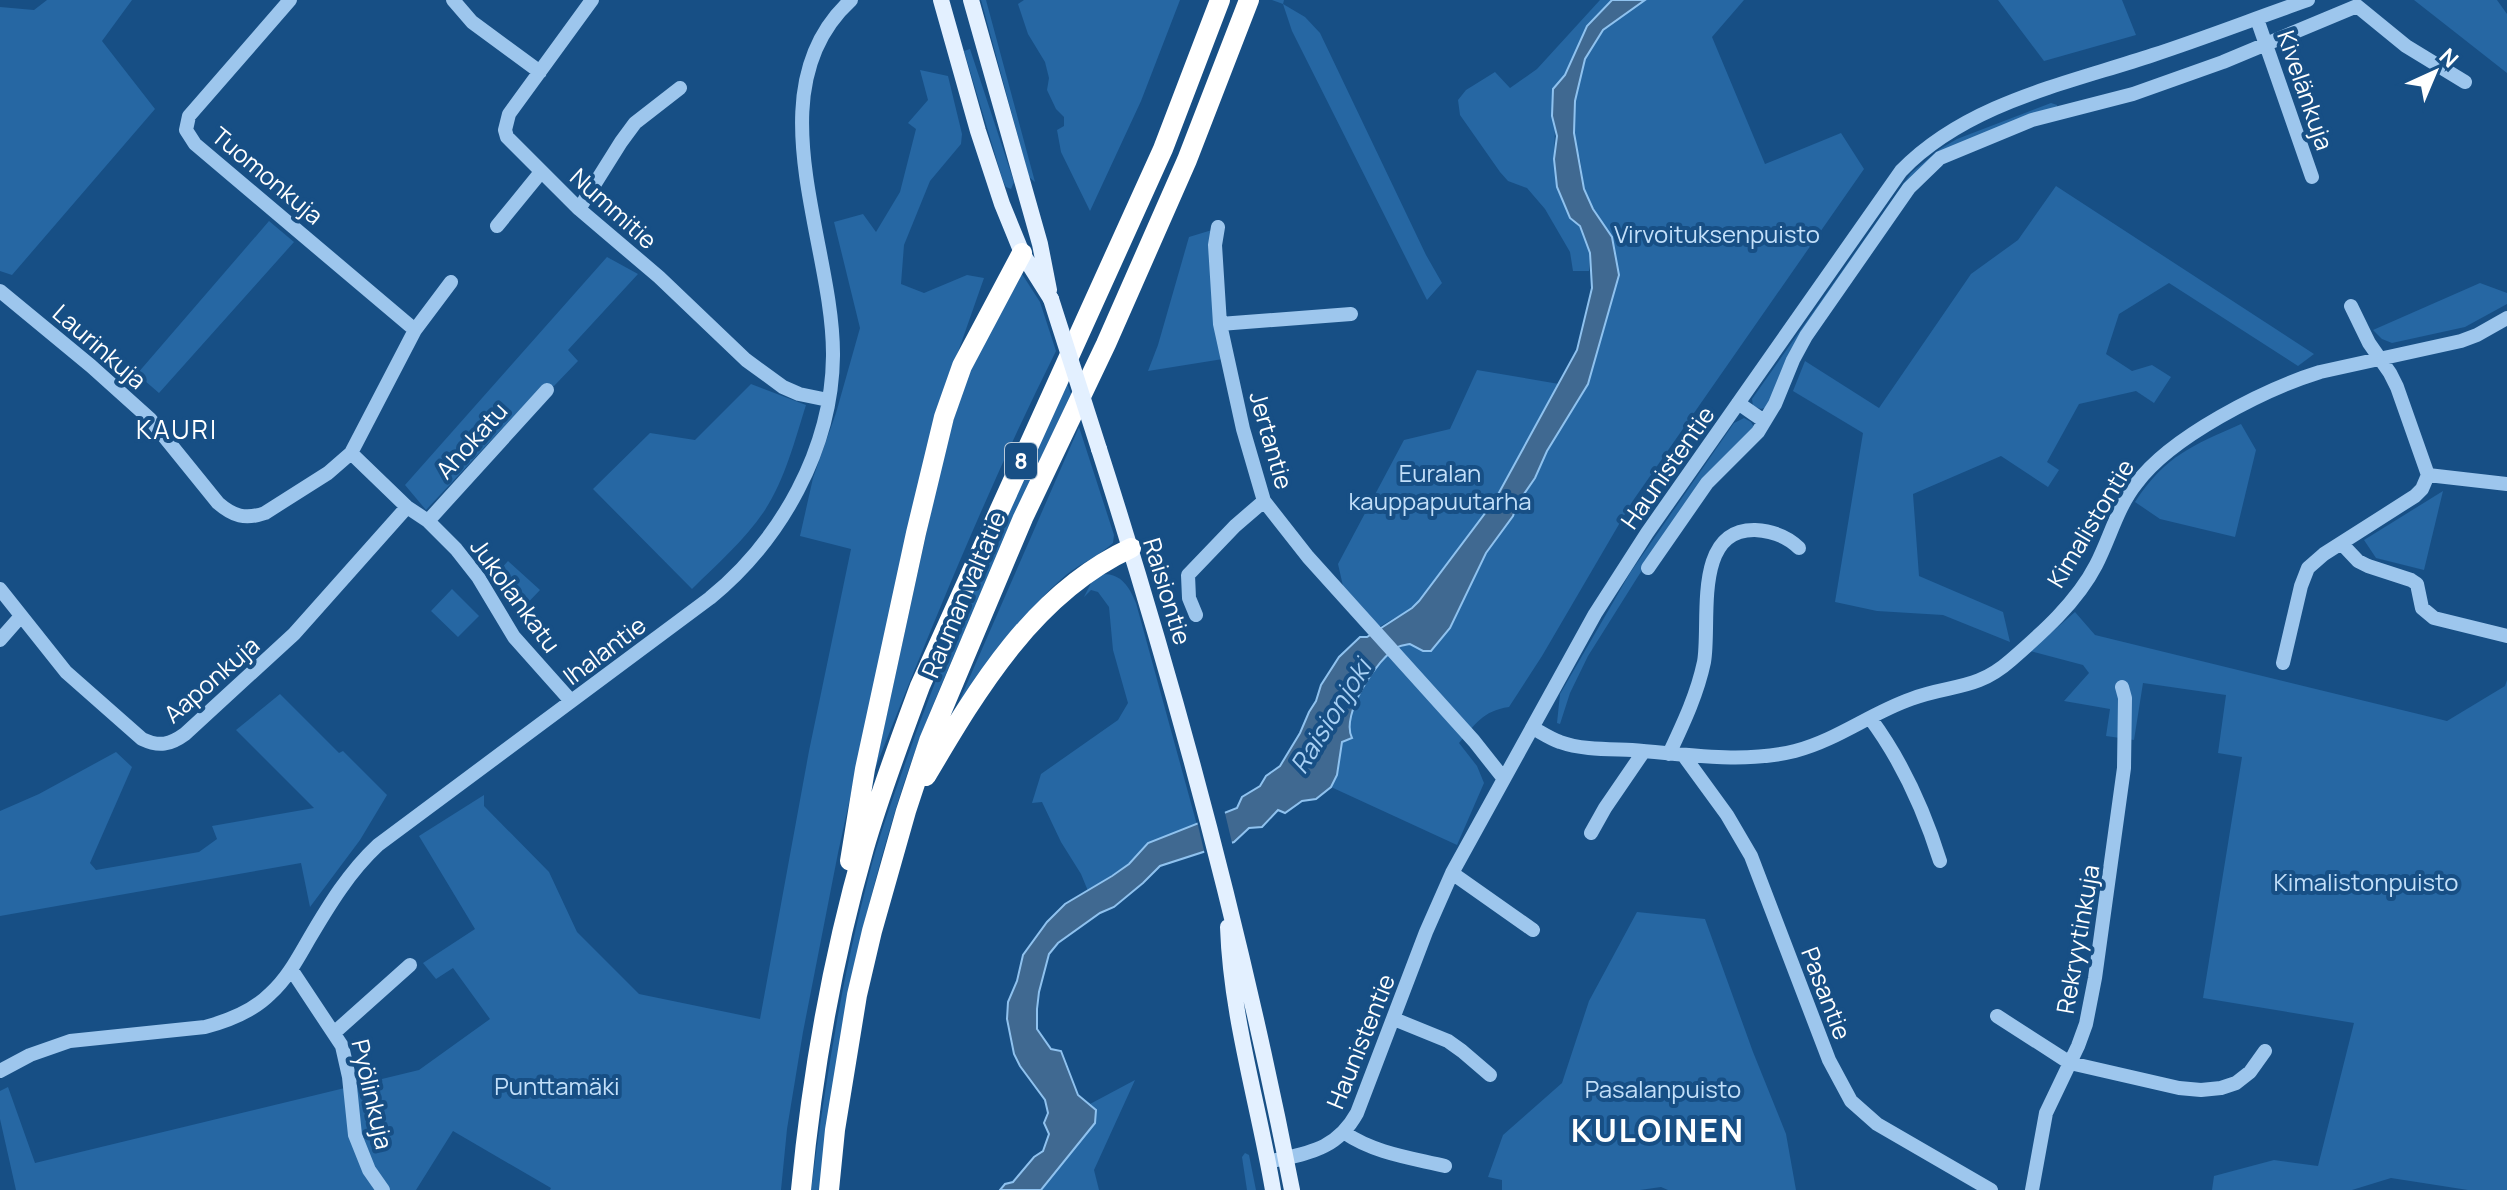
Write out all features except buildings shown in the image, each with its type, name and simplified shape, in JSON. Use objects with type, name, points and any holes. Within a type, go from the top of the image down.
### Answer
[{"type":"highway","name":"Rauman valtatie","points":[[801,1190],[816,1063],[844,929],[888,772],[920,686],[1163,149],[1220,0]]},
{"type":"highway","name":"Rauman valtatie","points":[[829,1190],[835,1130],[857,995],[906,811],[929,741],[1023,518],[1106,344],[1181,174],[1249,0]]},
{"type":"highway","points":[[844,929],[852,846],[865,769],[944,417],[962,366],[1022,253]]},
{"type":"highway","points":[[906,811],[964,712],[1018,639],[1077,578],[1131,548]]},
{"type":"main road","name":"Raisiontie","points":[[941,0],[978,131],[1022,253],[1051,299]]},
{"type":"main road","name":"Raisiontie","points":[[971,0],[1040,244],[1051,299],[1131,548],[1202,795],[1246,971],[1292,1190]]},
{"type":"main road","name":"Raisiontie","points":[[1227,901],[1233,991],[1273,1190]]},
{"type":"street","name":"Tuomonkuja","points":[[290,0],[189,116],[186,130],[195,144],[415,330]]},
{"type":"street","points":[[453,0],[472,22],[540,72]]},
{"type":"street","name":"Nummitie","points":[[592,0],[509,114],[505,130],[513,144],[579,209],[659,277],[720,338],[768,377],[799,394],[828,400]]},
{"type":"street","name":"Ihalantie","points":[[0,1071],[30,1055],[70,1041],[205,1027],[254,1007],[291,969],[339,888],[364,858],[409,821],[710,598],[749,562],[767,540],[795,497],[816,446],[832,378],[833,332],[810,192],[801,106],[807,71],[817,43],[832,19],[851,0]]},
{"type":"street","name":"Haunistentie","points":[[1268,1162],[1329,1144],[1345,1133],[1357,1113],[1426,932],[1452,873],[1595,614],[1886,190],[1918,153],[1950,130],[1999,107],[2308,0]]},
{"type":"street","name":"Haunistentie","points":[[1648,568],[1707,483],[1749,442],[1764,421],[1806,336],[1918,177],[1940,158],[2032,120],[2133,94],[2357,6],[2406,46],[2465,82]]},
{"type":"street","name":"Kivelänkuja","points":[[2257,19],[2312,177]]},
{"type":"street","points":[[2052,87],[2062,112]]},
{"type":"street","points":[[579,209],[635,123],[680,88]]},
{"type":"street","points":[[497,226],[541,172]]},
{"type":"street","name":"Jertantie","points":[[1218,227],[1215,245],[1220,324],[1243,429],[1264,501],[1308,557],[1474,741],[1504,779]]},
{"type":"street","points":[[351,453],[415,330],[451,282]]},
{"type":"street","name":"Laurinkuja","points":[[0,291],[71,348],[150,419],[229,513],[253,517],[265,513],[328,473],[351,453]]},
{"type":"street","points":[[2283,663],[2304,577],[2315,560],[2415,496],[2428,475],[2397,387],[2369,343],[2351,306]]},
{"type":"street","points":[[1220,324],[1351,314]]},
{"type":"street","name":"Kimalistontie","points":[[1533,728],[1562,743],[1676,755],[1749,757],[1796,751],[1921,695],[1971,685],[2010,661],[2085,584],[2131,490],[2161,455],[2285,384],[2320,372],[2461,341],[2507,318]]},
{"type":"street","name":"Ahokatu","points":[[428,521],[547,390]]},
{"type":"street","points":[[1738,403],[1764,421]]},
{"type":"street","name":"Jukolankatu","points":[[351,453],[407,507],[428,521],[467,562],[514,637],[571,701]]},
{"type":"street","points":[[2428,475],[2507,484]]},
{"type":"street","points":[[1196,615],[1189,598],[1188,575],[1264,501]]},
{"type":"street","name":"Aaponkuja","points":[[0,589],[49,653],[83,689],[142,739],[164,745],[185,734],[294,634],[407,507]]},
{"type":"street","points":[[1676,755],[1704,662],[1712,559],[1732,535],[1747,530],[1766,530],[1789,539],[1799,548]]},
{"type":"street","points":[[2341,543],[2358,561],[2417,584],[2422,608],[2434,618],[2507,636]]},
{"type":"street","points":[[0,640],[21,616]]},
{"type":"street","name":"Rekryytinkuja","points":[[2032,1190],[2046,1113],[2086,1024],[2095,978],[2124,768],[2125,698],[2122,687]]},
{"type":"street","points":[[1870,718],[1888,742],[1925,814],[1940,861]]},
{"type":"street","points":[[1591,833],[1644,751]]},
{"type":"street","name":"Pasantie","points":[[1676,755],[1727,815],[1751,856],[1829,1060],[1851,1101],[1877,1124],[1991,1190]]},
{"type":"street","points":[[1452,873],[1533,930]]},
{"type":"street","points":[[335,1032],[410,965]]},
{"type":"street","name":"Pyölinkuja","points":[[291,969],[335,1032],[347,1060],[352,1116],[360,1152],[383,1190]]},
{"type":"street","points":[[1997,1016],[2070,1063],[2179,1088],[2201,1090],[2236,1083],[2250,1072],[2265,1051]]},
{"type":"street","points":[[1394,1019],[1448,1041],[1490,1075]]},
{"type":"street","points":[[1345,1133],[1357,1142],[1383,1151],[1445,1166]]},
{"type":"green space","points":[[47,0],[132,0],[102,41],[155,109],[12,275],[0,271],[0,7],[34,10]]},
{"type":"green space","points":[[981,0],[986,0],[1035,182],[1029,177]]},
{"type":"green space","points":[[1024,0],[1180,0],[1141,101],[1090,211],[1061,152],[1057,130],[1064,126],[1064,117],[1056,109],[1047,90],[1049,78],[1045,62],[1028,34],[1018,4]]},
{"type":"green space","points":[[1600,0],[1612,0],[1587,26],[1565,75],[1553,89],[1557,187],[1570,218],[1580,226],[1590,253],[1589,271],[1573,271],[1570,252],[1545,209],[1527,188],[1508,181],[1500,172],[1460,115],[1458,100],[1466,90],[1495,72],[1510,88],[1537,69]]},
{"type":"green space","name":"Virvoituksenpuisto","points":[[1645,0],[1744,0],[1712,37],[1765,164],[1841,133],[1864,169],[1632,502],[1509,707],[1486,715],[1459,743],[1477,766],[1484,783],[1457,845],[1331,787],[1345,730],[1357,699],[1374,670],[1397,649],[1410,644],[1423,651],[1513,516],[1547,452],[1612,237],[1584,189],[1580,158],[1568,133],[1585,59],[1603,30]]},
{"type":"green space","points":[[1998,0],[2122,0],[2136,35],[2044,61]]},
{"type":"green space","points":[[2414,0],[2497,0],[2507,14],[2507,73]]},
{"type":"green space","points":[[1283,4],[1305,17],[1320,33],[1442,283],[1427,300],[1292,31]]},
{"type":"green space","points":[[970,49],[1014,182],[1011,189],[1003,181],[964,51]]},
{"type":"green space","name":"Punttamäki","points":[[920,70],[948,76],[962,134],[961,144],[930,181],[904,245],[901,284],[924,293],[967,275],[984,278],[951,372],[888,624],[803,1032],[787,1129],[781,1190],[550,1190],[453,1131],[416,1190],[16,1190],[0,1119],[0,1091],[8,1087],[35,1163],[419,1070],[490,1019],[453,968],[436,979],[423,963],[475,929],[419,836],[484,795],[484,806],[549,872],[577,932],[639,994],[760,1019],[809,751],[851,549],[800,536],[813,478],[836,413],[860,328],[834,222],[863,214],[876,232],[900,192],[916,129],[908,123],[928,100]]},
{"type":"green space","points":[[2051,103],[2057,108],[1927,163],[1768,407],[1761,409],[1753,406],[1752,399],[1911,173],[1957,139]]},
{"type":"green space","points":[[2056,186],[2314,354],[2298,366],[2169,283],[2119,314],[2106,354],[2132,371],[2152,365],[2171,377],[2154,403],[2136,391],[2079,404],[2047,462],[2059,470],[2048,487],[2001,456],[1913,494],[1919,576],[2003,612],[2010,642],[1943,615],[1877,611],[1835,602],[1863,433],[1793,391],[1805,361],[1879,408],[1971,274],[2018,240]]},
{"type":"green space","points":[[269,221],[294,242],[159,393],[137,374]]},
{"type":"green space","points":[[1212,230],[1223,359],[1148,371],[1189,237]]},
{"type":"green space","points":[[607,257],[638,274],[568,350],[578,361],[554,386],[544,384],[426,510],[405,485]]},
{"type":"green space","points":[[1022,274],[1040,302],[1056,351],[984,506],[875,769],[946,443],[970,369]]},
{"type":"green space","points":[[2480,283],[2507,293],[2507,304],[2465,327],[2392,343],[2373,330]]},
{"type":"green space","name":"Euralan kauppapuutarha","points":[[1477,370],[1559,384],[1495,500],[1420,601],[1379,627],[1343,586],[1338,564],[1404,440],[1450,429]]},
{"type":"green space","points":[[1067,383],[1071,394],[947,671],[897,805],[870,900],[849,996],[832,1092],[820,1190],[811,1190],[842,995],[858,917],[881,833],[924,710],[962,616]]},
{"type":"green space","points":[[751,384],[806,405],[784,472],[765,510],[740,542],[692,589],[593,489],[650,433],[695,440]]},
{"type":"green space","points":[[1744,418],[1755,429],[1671,526],[1588,656],[1570,693],[1560,724],[1557,723],[1560,694],[1630,573],[1734,423]]},
{"type":"green space","points":[[2241,424],[2256,450],[2235,537],[2160,519],[2135,502],[2169,462]]},
{"type":"green space","points":[[1079,427],[1114,535],[1113,543],[1066,575],[1036,604],[958,704]]},
{"type":"green space","points":[[2443,491],[2424,570],[2376,558],[2364,540]]},
{"type":"green space","points":[[508,561],[540,590],[520,611],[499,571]]},
{"type":"green space","points":[[1101,574],[1119,578],[1136,603],[1197,825],[1148,843],[1128,864],[1088,891],[1042,802],[1032,803],[1041,774],[1118,720],[1128,703],[1113,650],[1109,607],[1098,592],[1091,590],[1084,597],[1093,579]]},
{"type":"green space","points":[[452,589],[479,616],[458,637],[431,611]]},
{"type":"green space","name":"Kimalistonpuisto","points":[[2075,612],[2095,635],[2447,721],[2505,686],[2507,680],[2507,1190],[2468,1190],[2391,1178],[2352,1190],[2212,1190],[2214,1176],[2274,1160],[2318,1166],[2354,1023],[2203,998],[2242,757],[2218,753],[2226,695],[2143,683],[2134,740],[2106,736],[2110,709],[2064,701],[2089,673],[2083,665],[2030,651]]},
{"type":"green space","points":[[280,694],[339,753],[343,751],[387,795],[360,840],[310,907],[301,863],[0,916],[0,811],[39,794],[116,752],[132,767],[90,863],[96,870],[199,852],[217,839],[212,826],[314,808],[236,730]]},
{"type":"green space","name":"Pasalanpuisto","points":[[1637,912],[1705,919],[1786,1134],[1796,1190],[1668,1190],[1661,1187],[1640,1190],[1502,1190],[1502,1180],[1488,1177],[1503,1135],[1562,1083],[1589,1001]]},
{"type":"green space","points":[[1135,1080],[1094,1170],[1099,1190],[1041,1190],[1095,1123],[1096,1110],[1090,1104]]},
{"type":"green space","points":[[1245,1153],[1249,1155],[1256,1190],[1247,1190],[1242,1157]]},
{"type":"water","name":"Raisionjoki","points":[[1612,0],[1645,0],[1603,30],[1585,59],[1575,101],[1574,133],[1584,189],[1612,237],[1619,275],[1588,384],[1547,451],[1513,516],[1486,553],[1450,628],[1431,651],[1423,651],[1410,644],[1400,646],[1371,675],[1351,716],[1352,738],[1342,742],[1337,775],[1331,787],[1316,799],[1302,801],[1285,813],[1278,810],[1262,827],[1249,828],[1234,842],[1160,866],[1114,907],[1100,913],[1058,943],[1049,954],[1039,992],[1037,1029],[1051,1049],[1061,1051],[1078,1095],[1096,1110],[1095,1123],[1041,1190],[1000,1190],[1005,1184],[1013,1182],[1043,1151],[1049,1134],[1044,1123],[1048,1113],[1045,1100],[1014,1054],[1007,1019],[1008,1002],[1023,955],[1047,922],[1065,904],[1129,864],[1148,843],[1237,808],[1242,797],[1260,786],[1266,776],[1280,766],[1300,733],[1321,685],[1339,657],[1360,637],[1367,637],[1419,601],[1495,500],[1577,350],[1592,288],[1590,253],[1580,226],[1570,218],[1557,187],[1553,89],[1565,75],[1587,26]]},
{"type":"pier","points":[[1224,809],[1233,847],[1205,855],[1197,821]]},
{"type":"district","name":"KAURI","points":[[177,429]]},
{"type":"district","name":"KULOINEN","points":[[1658,1130]]}]
